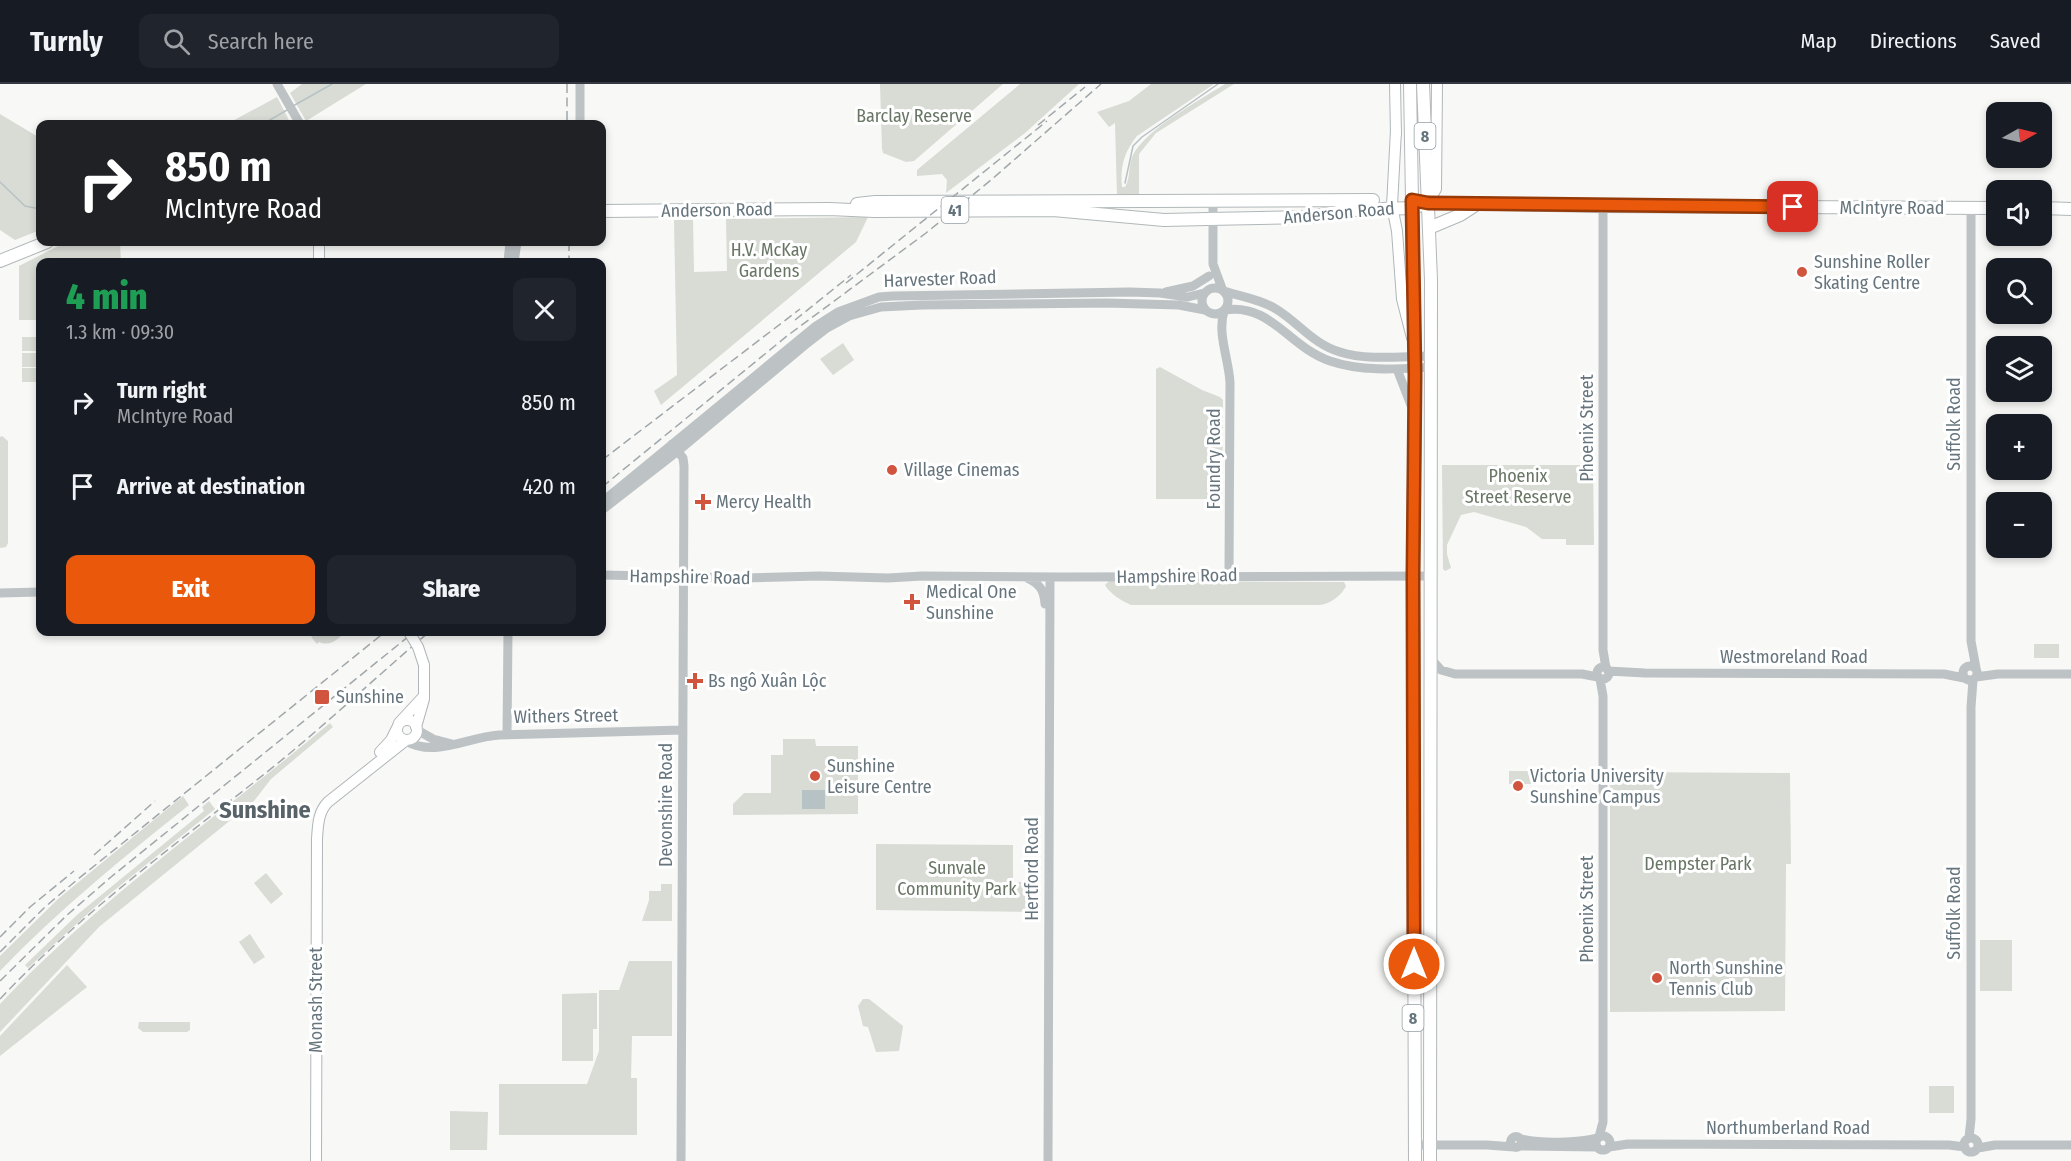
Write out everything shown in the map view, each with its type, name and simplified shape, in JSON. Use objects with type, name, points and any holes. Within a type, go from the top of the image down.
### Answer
[{"type":"main road","points":[[1395,84],[1401,204],[1397,231],[1402,299],[1415,356]]},
{"type":"main road","name":"8","points":[[1410,84],[1410,130],[1401,204],[1415,356],[1414,1161]]},
{"type":"main road","name":"8","points":[[1423,84],[1432,362],[1430,1161]]},
{"type":"main road","points":[[1428,203],[1436,189],[1437,84]]},
{"type":"main road","points":[[1396,130],[1410,130]]},
{"type":"main road","name":"Anderson Road","points":[[832,209],[875,202],[1428,203]]},
{"type":"main road","name":"McIntyre Road","points":[[1428,203],[1986,208]]},
{"type":"main road","name":"Anderson Road","points":[[606,211],[1053,210],[1164,220],[1309,217],[1401,204]]},
{"type":"main road","points":[[1429,228],[1460,215],[1477,204]]},
{"type":"main road","points":[[2052,208],[2071,209]]},
{"type":"main road","points":[[0,268],[39,246]]},
{"type":"main road","points":[[0,261],[33,249]]},
{"type":"main road","points":[[1413,634],[1431,640]]},
{"type":"main road","points":[[357,775],[406,741],[414,738],[424,694],[424,665],[420,651],[411,636]]},
{"type":"main road","points":[[357,775],[386,747],[393,738],[397,726],[424,694]]},
{"type":"main road","points":[[397,726],[404,720],[409,720],[417,728]]},
{"type":"main road","points":[[397,726],[398,736],[406,741]]},
{"type":"main road","name":"Monash Street","points":[[316,1161],[316,809],[323,798],[357,775]]},
{"type":"street","points":[[580,84],[580,120]]},
{"type":"street","points":[[279,88],[298,120]]},
{"type":"street","points":[[1213,202],[1213,264],[1202,301],[1206,311],[1216,315],[1225,310],[1242,308],[1262,315],[1308,351],[1330,361],[1365,368],[1397,369],[1415,356]]},
{"type":"street","name":"Phoenix Street","points":[[1603,206],[1603,1141]]},
{"type":"street","name":"Suffolk Road","points":[[1971,208],[1971,1148]]},
{"type":"street","points":[[1213,264],[1228,302],[1225,310]]},
{"type":"street","points":[[1161,293],[1193,286],[1209,276]]},
{"type":"street","points":[[1204,293],[1214,288],[1257,300],[1272,307],[1312,338],[1342,353],[1415,356],[1432,362]]},
{"type":"street","name":"Harvester Road","points":[[606,507],[816,326],[838,312],[879,297],[915,294],[1161,293],[1187,297],[1204,293]]},
{"type":"street","name":"Harvester Road","points":[[606,499],[675,448],[826,328],[849,316],[900,305],[1107,303],[1179,305],[1206,311]]},
{"type":"street","name":"Foundry Road","points":[[1225,310],[1221,324],[1230,383],[1229,575]]},
{"type":"street","name":"Foundry Road","points":[[1206,311],[1224,343]]},
{"type":"street","points":[[1397,369],[1415,416]]},
{"type":"street","name":"Devonshire Road","points":[[675,448],[684,466],[681,1161]]},
{"type":"street","name":"Hampshire Road","points":[[606,575],[736,578],[1431,576]]},
{"type":"street","points":[[1024,576],[1043,589],[1050,627]]},
{"type":"street","name":"Hertford Road","points":[[1048,1161],[1050,577]]},
{"type":"street","points":[[0,593],[36,592]]},
{"type":"street","points":[[507,734],[508,636]]},
{"type":"street","points":[[1432,660],[1441,670],[1455,674]]},
{"type":"street","name":"Westmoreland Road","points":[[1432,684],[1438,678],[1455,674],[2071,674]]},
{"type":"street","points":[[417,728],[433,739],[452,744]]},
{"type":"street","name":"Withers Street","points":[[406,741],[414,745],[440,748],[477,737],[507,734],[682,730]]},
{"type":"street","name":"Northumberland Road","points":[[1413,1145],[1531,1141],[1603,1141],[1628,1144],[1948,1145],[1971,1148],[1995,1145],[2071,1145]]},
{"type":"green space","points":[[302,84],[366,84],[308,120],[305,120],[290,93]]},
{"type":"green space","name":"Barclay Reserve","points":[[880,84],[1003,84],[914,161],[906,162],[883,153]]},
{"type":"green space","points":[[1020,84],[1079,84],[1025,133],[946,193],[947,180],[942,174],[917,176],[917,170]]},
{"type":"green space","points":[[1151,84],[1214,84],[1137,136],[1124,160],[1122,187],[1125,187],[1127,183],[1133,155],[1149,135],[1225,84],[1234,84],[1156,133],[1139,154],[1139,195],[1117,196],[1115,123],[1109,127],[1097,112],[1129,101]]},
{"type":"green space","points":[[277,97],[289,120],[234,120]]},
{"type":"green space","points":[[0,114],[36,136],[36,232],[15,240],[0,230]]},
{"type":"green space","name":"H.V. McKay Gardens","points":[[868,217],[856,242],[661,405],[654,391],[677,375],[674,220],[693,220],[694,272],[727,271],[726,219]]},
{"type":"green space","points":[[58,246],[120,246],[121,258],[36,258],[36,320],[19,320],[19,266]]},
{"type":"green space","points":[[22,337],[36,337],[36,351],[22,351]]},
{"type":"green space","points":[[843,343],[854,360],[833,375],[820,359]]},
{"type":"green space","points":[[22,353],[36,353],[36,367],[22,367]]},
{"type":"green space","points":[[1160,367],[1223,400],[1222,499],[1156,499],[1156,369]]},
{"type":"green space","points":[[22,368],[36,368],[36,382],[22,382]]},
{"type":"green space","points":[[0,437],[8,441],[8,543],[6,547],[0,548]]},
{"type":"green space","name":"Phoenix Street Reserve","points":[[1442,465],[1593,465],[1594,545],[1566,545],[1566,539],[1542,539],[1526,527],[1474,512],[1461,515],[1447,545],[1451,568],[1445,571],[1443,569]]},
{"type":"green space","points":[[1109,581],[1344,582],[1346,586],[1335,599],[1320,605],[1131,605],[1110,591],[1105,585]]},
{"type":"green space","points":[[311,636],[341,636],[327,644],[319,642],[317,644]]},
{"type":"green space","points":[[2034,644],[2059,644],[2059,658],[2034,658]]},
{"type":"green space","points":[[330,723],[333,727],[271,779],[254,801],[99,927],[0,1032],[0,1004],[77,929],[160,859]]},
{"type":"green space","name":"Sunshine Leisure Centre","points":[[783,739],[815,739],[816,746],[858,746],[858,814],[733,815],[733,804],[744,793],[771,793],[771,755],[783,755]]},
{"type":"green space","points":[[1509,771],[1531,771],[1531,784],[1509,784]]},
{"type":"green space","name":"Dempster Park","points":[[1616,772],[1790,773],[1791,864],[1786,864],[1785,1011],[1610,1012],[1610,780]]},
{"type":"green space","points":[[183,796],[189,805],[68,905],[0,971],[0,956],[58,899]]},
{"type":"green space","points":[[209,801],[215,809],[106,897],[28,968],[25,965],[78,914],[204,811],[202,807]]},
{"type":"green space","name":"Sunvale Community Park","points":[[876,844],[1013,845],[1013,882],[1039,882],[1039,912],[876,910]]},
{"type":"green space","points":[[266,873],[283,894],[271,904],[254,883]]},
{"type":"green space","points":[[661,884],[672,884],[672,921],[642,921],[649,900],[649,891],[661,891]]},
{"type":"green space","points":[[250,934],[265,957],[254,964],[239,942]]},
{"type":"green space","points":[[1980,940],[2012,940],[2012,991],[1980,991]]},
{"type":"green space","points":[[629,961],[672,961],[672,1036],[632,1036],[631,1078],[637,1078],[637,1135],[499,1135],[499,1084],[587,1084],[599,1051],[599,990],[619,990]]},
{"type":"green space","points":[[67,965],[87,987],[0,1056],[0,1036]]},
{"type":"green space","points":[[597,993],[597,1029],[593,1029],[593,1061],[562,1061],[562,994]]},
{"type":"green space","points":[[863,999],[869,999],[903,1026],[899,1051],[876,1052],[868,1027],[863,1026],[858,1006]]},
{"type":"green space","points":[[139,1022],[190,1022],[190,1030],[187,1032],[143,1032],[138,1028]]},
{"type":"green space","points":[[1929,1086],[1954,1086],[1954,1113],[1929,1113]]},
{"type":"green space","points":[[450,1111],[488,1112],[487,1150],[450,1150]]},
{"type":"shaded area","points":[[802,790],[825,790],[825,809],[802,809]]},
{"type":"waterway","points":[[293,106],[332,84]]},
{"type":"waterway","points":[[1125,183],[1133,146],[1142,137],[1218,84]]},
{"type":"waterway","points":[[270,120],[287,110]]},
{"type":"waterway","points":[[0,182],[25,206],[36,208]]},
{"type":"railway","points":[[567,84],[567,120]]},
{"type":"railway","points":[[606,484],[787,336],[926,233],[1101,84]]},
{"type":"railway","points":[[1038,125],[1085,87]]},
{"type":"railway","points":[[846,283],[1047,121]]},
{"type":"railway","points":[[569,246],[569,258]]},
{"type":"railway","points":[[795,320],[851,275]]},
{"type":"railway","points":[[606,457],[800,309]]},
{"type":"railway","points":[[0,952],[45,907],[78,879],[380,636]]},
{"type":"railway","points":[[0,981],[66,916],[111,877],[409,636]]},
{"type":"railway","points":[[0,999],[96,909],[288,755],[424,636]]},
{"type":"railway","points":[[94,855],[155,801]]},
{"type":"railway","points":[[0,937],[30,907],[74,871]]},
{"type":"place","name":"Sunshine Roller Skating Centre","points":[[1802,272]]},
{"type":"place","name":"Village Cinemas","points":[[892,470]]},
{"type":"place","name":"Mercy Health","points":[[703,502]]},
{"type":"place","name":"Medical One Sunshine","points":[[912,602]]},
{"type":"place","name":"Bs ngô Xuân Lộc","points":[[695,681]]},
{"type":"place","name":"Sunshine","points":[[322,697]]},
{"type":"place","name":"Sunshine Leisure Centre","points":[[815,776]]},
{"type":"place","name":"Victoria University Sunshine Campus","points":[[1518,786]]},
{"type":"place","name":"North Sunshine Tennis Club","points":[[1657,978]]},
{"type":"district","name":"Sunshine","points":[[265,810]]},
{"type":"route","points":[[1414,964],[1415,347],[1412,294],[1412,200],[1428,203],[1793,207]]}]
